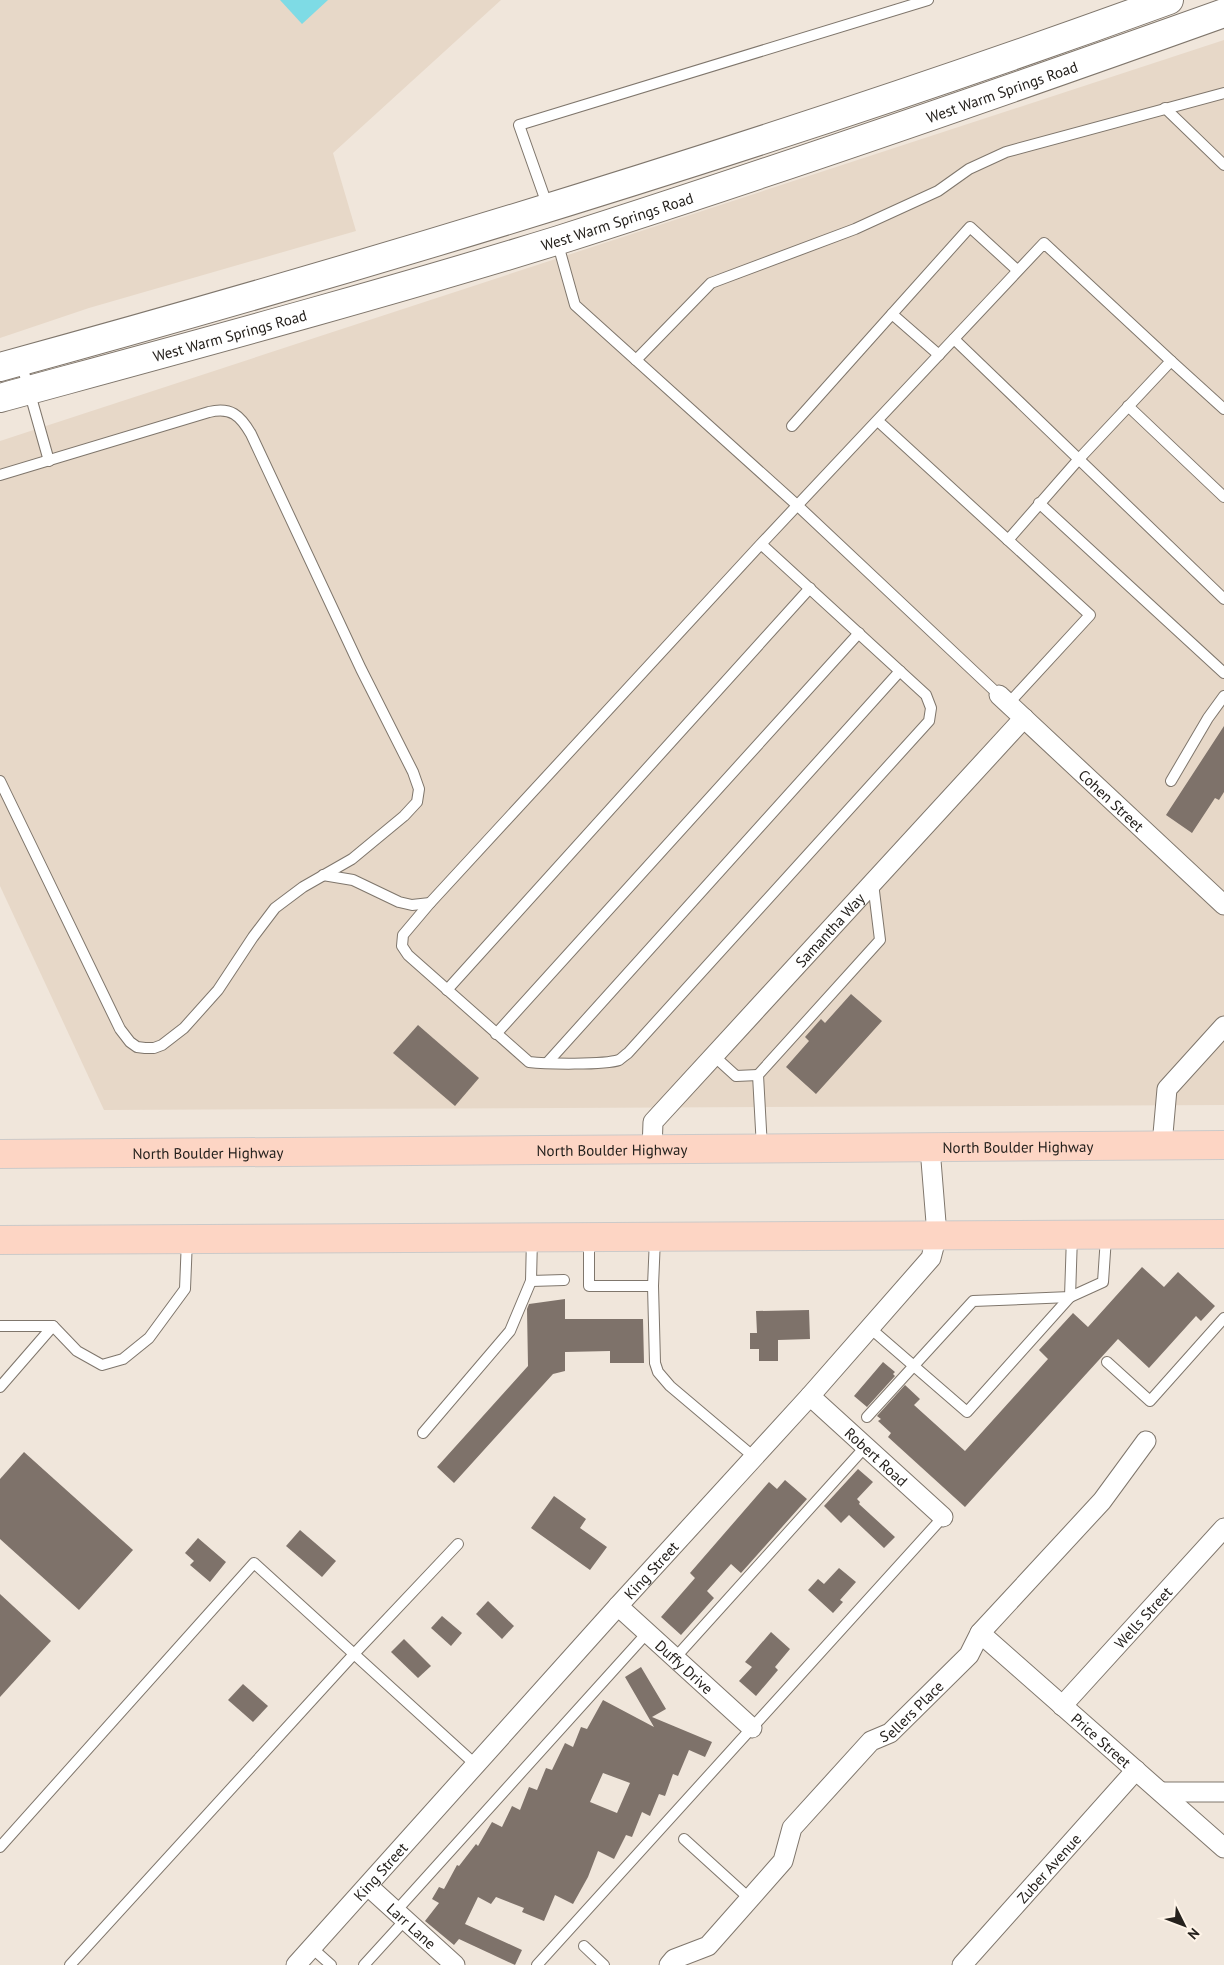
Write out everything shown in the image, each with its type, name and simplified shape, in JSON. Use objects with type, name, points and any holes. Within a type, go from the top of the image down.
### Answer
[{"type":"main road","name":"West Warm Springs Road","points":[[10,364],[549,208],[819,122],[1066,38],[1169,0]]},
{"type":"main road","name":"West Warm Springs Road","points":[[0,398],[136,361],[557,240],[974,102],[1224,13]]},
{"type":"main road","points":[[549,208],[557,240]]},
{"type":"main road","name":"North Boulder Highway","points":[[0,1154],[1224,1145]]},
{"type":"main road","points":[[0,1240],[1224,1234]]},
{"type":"street","name":"Cohen Street","points":[[1004,699],[1224,905]]},
{"type":"street","name":"Samantha Way","points":[[652,1150],[653,1122],[1024,718]]},
{"type":"street","points":[[1162,1145],[1167,1089],[1224,1026]]},
{"type":"street","name":"King Street","points":[[296,1965],[618,1606],[810,1396],[931,1258],[937,1235],[930,1148]]},
{"type":"street","name":"Robert Road","points":[[810,1396],[944,1517]]},
{"type":"street","name":"Sellers Place","points":[[668,1965],[674,1959],[708,1946],[783,1862],[792,1828],[871,1741],[890,1733],[969,1655],[980,1633],[1102,1501],[1146,1441]]},
{"type":"street","name":"Wells Street","points":[[1062,1706],[1224,1528]]},
{"type":"street","name":"Duffy Drive","points":[[618,1606],[752,1728]]},
{"type":"street","name":"Price Street","points":[[980,1633],[1224,1848]]},
{"type":"street","name":"Zuber Avenue","points":[[962,1965],[1136,1770]]},
{"type":"street","points":[[1161,1792],[1224,1792]]},
{"type":"street","name":"Larr Lane","points":[[368,1886],[455,1965]]},
{"type":"lane","points":[[549,208],[520,125],[928,0]]},
{"type":"lane","points":[[636,360],[711,283],[855,229],[938,191],[969,169],[1006,152],[1224,93]]},
{"type":"lane","points":[[1165,108],[1224,164]]},
{"type":"lane","points":[[792,426],[970,227],[1018,270]]},
{"type":"lane","points":[[557,240],[575,305],[798,506],[1004,699],[1090,616],[878,421]]},
{"type":"lane","points":[[761,544],[926,695],[931,708],[929,721],[628,1053],[619,1060],[607,1062],[529,1062],[408,955],[402,946],[403,935],[430,903],[761,544],[1044,243],[1224,409]]},
{"type":"lane","points":[[892,314],[939,355]]},
{"type":"lane","points":[[954,339],[1224,599]]},
{"type":"lane","points":[[1008,540],[1078,460],[1171,361]]},
{"type":"lane","points":[[10,364],[28,390],[49,461]]},
{"type":"lane","points":[[1128,406],[1224,497]]},
{"type":"lane","points":[[0,475],[221,410],[231,412],[240,418],[246,425],[275,484],[361,669],[413,772],[419,789],[417,802],[404,816],[352,859],[323,875],[275,908],[218,990],[184,1028],[154,1048],[138,1047],[130,1042],[120,1029],[0,782]]},
{"type":"lane","points":[[1039,504],[1224,672]]},
{"type":"lane","points":[[447,990],[810,588]]},
{"type":"lane","points":[[496,1034],[858,633]]},
{"type":"lane","points":[[547,1063],[900,671]]},
{"type":"lane","points":[[1171,781],[1208,718],[1224,696]]},
{"type":"lane","points":[[323,875],[353,880],[399,902],[412,905],[430,903]]},
{"type":"lane","points":[[762,1149],[758,1075],[880,940],[872,884]]},
{"type":"lane","points":[[714,1056],[736,1076],[758,1075]]},
{"type":"lane","points":[[870,1328],[967,1412],[1070,1297],[1072,1234]]},
{"type":"lane","points":[[867,1417],[973,1301],[1070,1297],[1103,1282],[1106,1234]]},
{"type":"lane","points":[[423,1433],[510,1331],[531,1281],[532,1237]]},
{"type":"lane","points":[[588,1237],[589,1286],[653,1286]]},
{"type":"lane","points":[[655,1237],[653,1286],[655,1363],[658,1372],[670,1386],[754,1457]]},
{"type":"lane","points":[[0,1326],[54,1326],[77,1352],[102,1365],[123,1359],[149,1338],[185,1289],[187,1239]]},
{"type":"lane","points":[[531,1281],[564,1280]]},
{"type":"lane","points":[[1107,1362],[1150,1401],[1224,1318]]},
{"type":"lane","points":[[0,1387],[54,1326]]},
{"type":"lane","points":[[675,1658],[866,1446]]},
{"type":"lane","points":[[537,1965],[944,1517]]},
{"type":"lane","points":[[70,1965],[354,1654],[458,1544]]},
{"type":"lane","points":[[0,1847],[254,1563],[476,1765]]},
{"type":"lane","points":[[364,1965],[401,1916],[647,1633]]},
{"type":"lane","points":[[684,1839],[750,1899]]},
{"type":"lane","points":[[584,1946],[604,1965]]},
{"type":"lane","points":[[312,1948],[331,1965]]},
{"type":"shaded area","points":[[0,0],[501,0],[333,153],[356,231],[89,308],[0,338]]},
{"type":"shaded area","points":[[1224,40],[1224,1105],[104,1110],[0,886],[0,441]]},
{"type":"water","points":[[280,0],[328,0],[302,24]]},
{"type":"building","points":[[1224,726],[1224,792],[1219,800],[1215,798],[1192,833],[1166,815]]},
{"type":"building","points":[[851,994],[882,1021],[816,1094],[786,1067],[809,1041],[805,1037],[821,1019],[825,1023]]},
{"type":"building","points":[[418,1025],[479,1078],[455,1106],[393,1053]]},
{"type":"building","points":[[1142,1267],[1164,1287],[1178,1272],[1215,1306],[1201,1321],[1196,1316],[1149,1368],[1118,1339],[965,1507],[888,1437],[891,1433],[878,1421],[881,1419],[877,1416],[905,1385],[920,1399],[914,1405],[965,1451],[1048,1359],[1039,1350],[1073,1313],[1088,1327]]},
{"type":"building","points":[[565,1299],[565,1319],[643,1319],[644,1363],[610,1363],[610,1351],[565,1352],[565,1371],[553,1374],[454,1483],[437,1467],[528,1366],[527,1309],[529,1304]]},
{"type":"building","points":[[809,1310],[810,1339],[778,1340],[778,1361],[759,1361],[759,1349],[750,1349],[750,1333],[757,1333],[756,1311]]},
{"type":"building","points":[[883,1362],[895,1372],[893,1374],[895,1376],[867,1407],[854,1396]]},
{"type":"building","points":[[24,1452],[133,1550],[79,1610],[0,1539],[0,1479]]},
{"type":"building","points":[[858,1469],[873,1482],[857,1499],[860,1502],[859,1504],[895,1537],[884,1548],[849,1515],[841,1523],[824,1506]]},
{"type":"building","points":[[785,1480],[807,1499],[741,1573],[731,1564],[707,1591],[714,1598],[681,1635],[661,1617],[695,1578],[690,1573],[769,1482],[777,1489]]},
{"type":"building","points":[[554,1496],[586,1519],[580,1528],[607,1547],[590,1570],[531,1528]]},
{"type":"building","points":[[300,1530],[336,1561],[322,1577],[286,1546]]},
{"type":"building","points":[[198,1538],[226,1562],[210,1582],[190,1565],[194,1561],[185,1553]]},
{"type":"building","points":[[839,1568],[856,1582],[840,1600],[843,1602],[833,1613],[808,1590],[818,1579],[824,1584]]},
{"type":"building","points":[[0,1594],[51,1641],[0,1697]]},
{"type":"building","points":[[488,1601],[514,1626],[502,1639],[476,1614]]},
{"type":"building","points":[[442,1616],[462,1633],[451,1646],[431,1628]]},
{"type":"building","points":[[771,1632],[790,1649],[775,1667],[778,1670],[756,1696],[739,1681],[752,1667],[745,1662]]},
{"type":"building","points":[[404,1639],[431,1666],[418,1678],[391,1652]]},
{"type":"building","points":[[641,1667],[666,1709],[652,1717],[712,1742],[705,1757],[689,1750],[678,1776],[673,1774],[665,1796],[659,1794],[650,1816],[642,1812],[632,1837],[626,1835],[614,1859],[598,1851],[588,1877],[573,1904],[555,1895],[544,1921],[522,1912],[524,1908],[496,1897],[491,1904],[478,1897],[465,1924],[522,1950],[515,1965],[459,1939],[454,1945],[425,1921],[439,1903],[432,1899],[439,1887],[444,1889],[457,1865],[459,1866],[476,1844],[478,1846],[492,1822],[502,1827],[512,1806],[520,1810],[529,1787],[537,1790],[546,1768],[552,1770],[565,1743],[573,1747],[581,1727],[587,1729],[603,1700],[654,1727],[625,1677]],"holes":[[[603,1773],[630,1783],[617,1813],[590,1802]]]},
{"type":"building","points":[[243,1684],[268,1706],[253,1722],[228,1700]]}]
